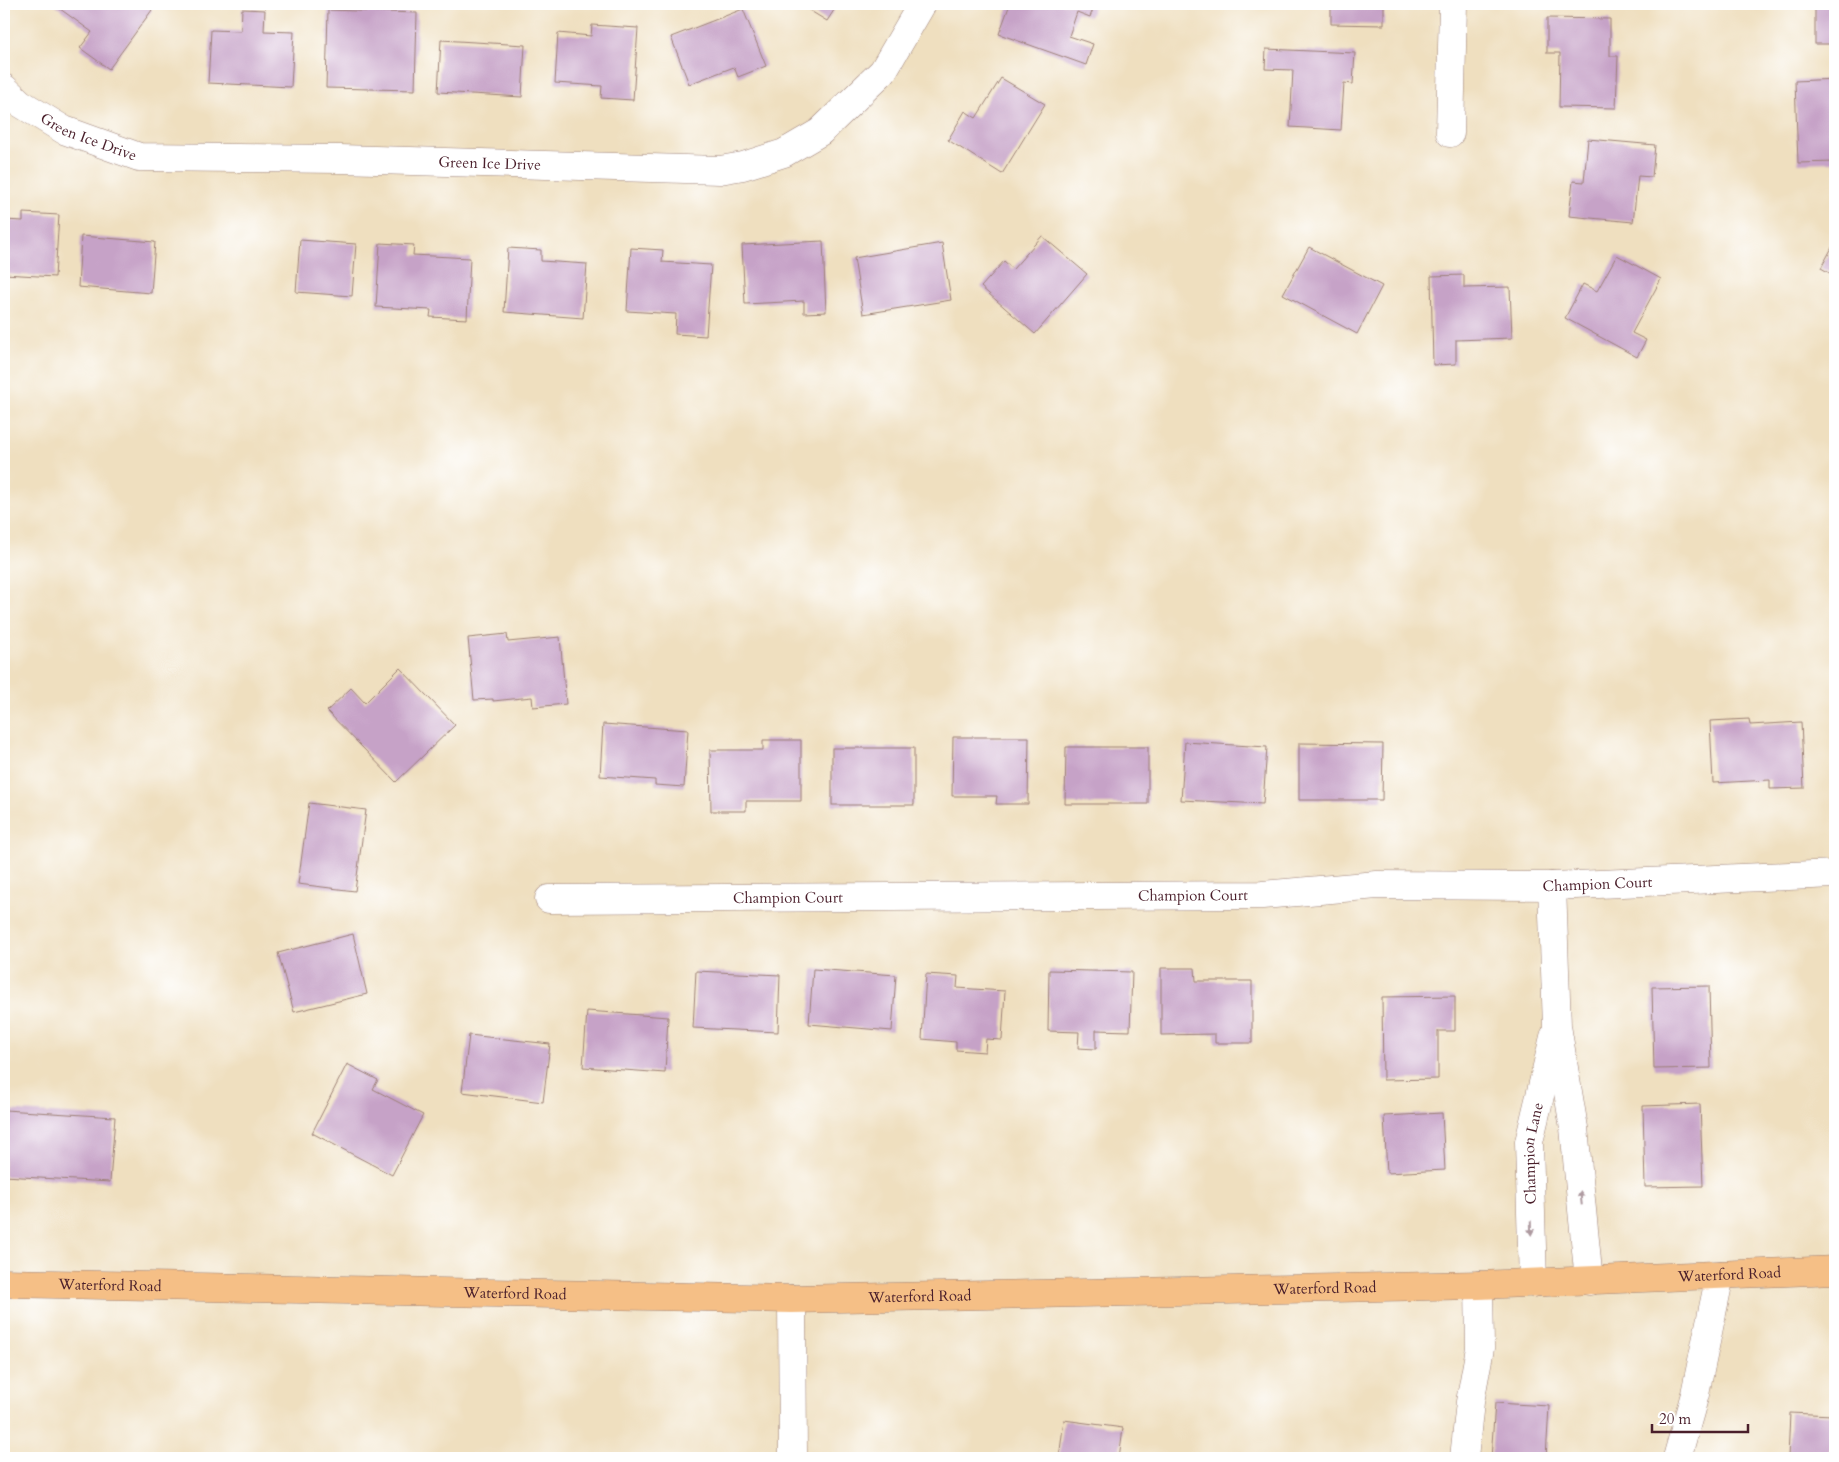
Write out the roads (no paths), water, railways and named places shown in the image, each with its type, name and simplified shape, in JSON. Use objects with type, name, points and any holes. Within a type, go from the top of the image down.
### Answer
[{"type":"main road","name":"Waterford Road","points":[[4,1283],[792,1299],[1480,1285],[1835,1270]]},
{"type":"street","name":"Green Ice Drive","points":[[4,88],[20,103],[64,130],[138,156],[340,159],[720,170],[743,166],[784,153],[820,132],[883,70],[922,4]]},
{"type":"street","points":[[1450,134],[1453,4]]},
{"type":"street","name":"Champion Court","points":[[549,899],[1262,895],[1377,885],[1552,886],[1835,874]]},
{"type":"street","name":"Champion Lane","points":[[1552,886],[1557,1026],[1574,1128],[1589,1281]]},
{"type":"street","name":"Champion Lane","points":[[1533,1283],[1529,1142],[1557,1026]]},
{"type":"street","points":[[1677,1458],[1695,1394],[1720,1275]]},
{"type":"street","points":[[1464,1458],[1470,1402],[1480,1348],[1480,1285]]},
{"type":"street","points":[[792,1299],[793,1458]]}]
